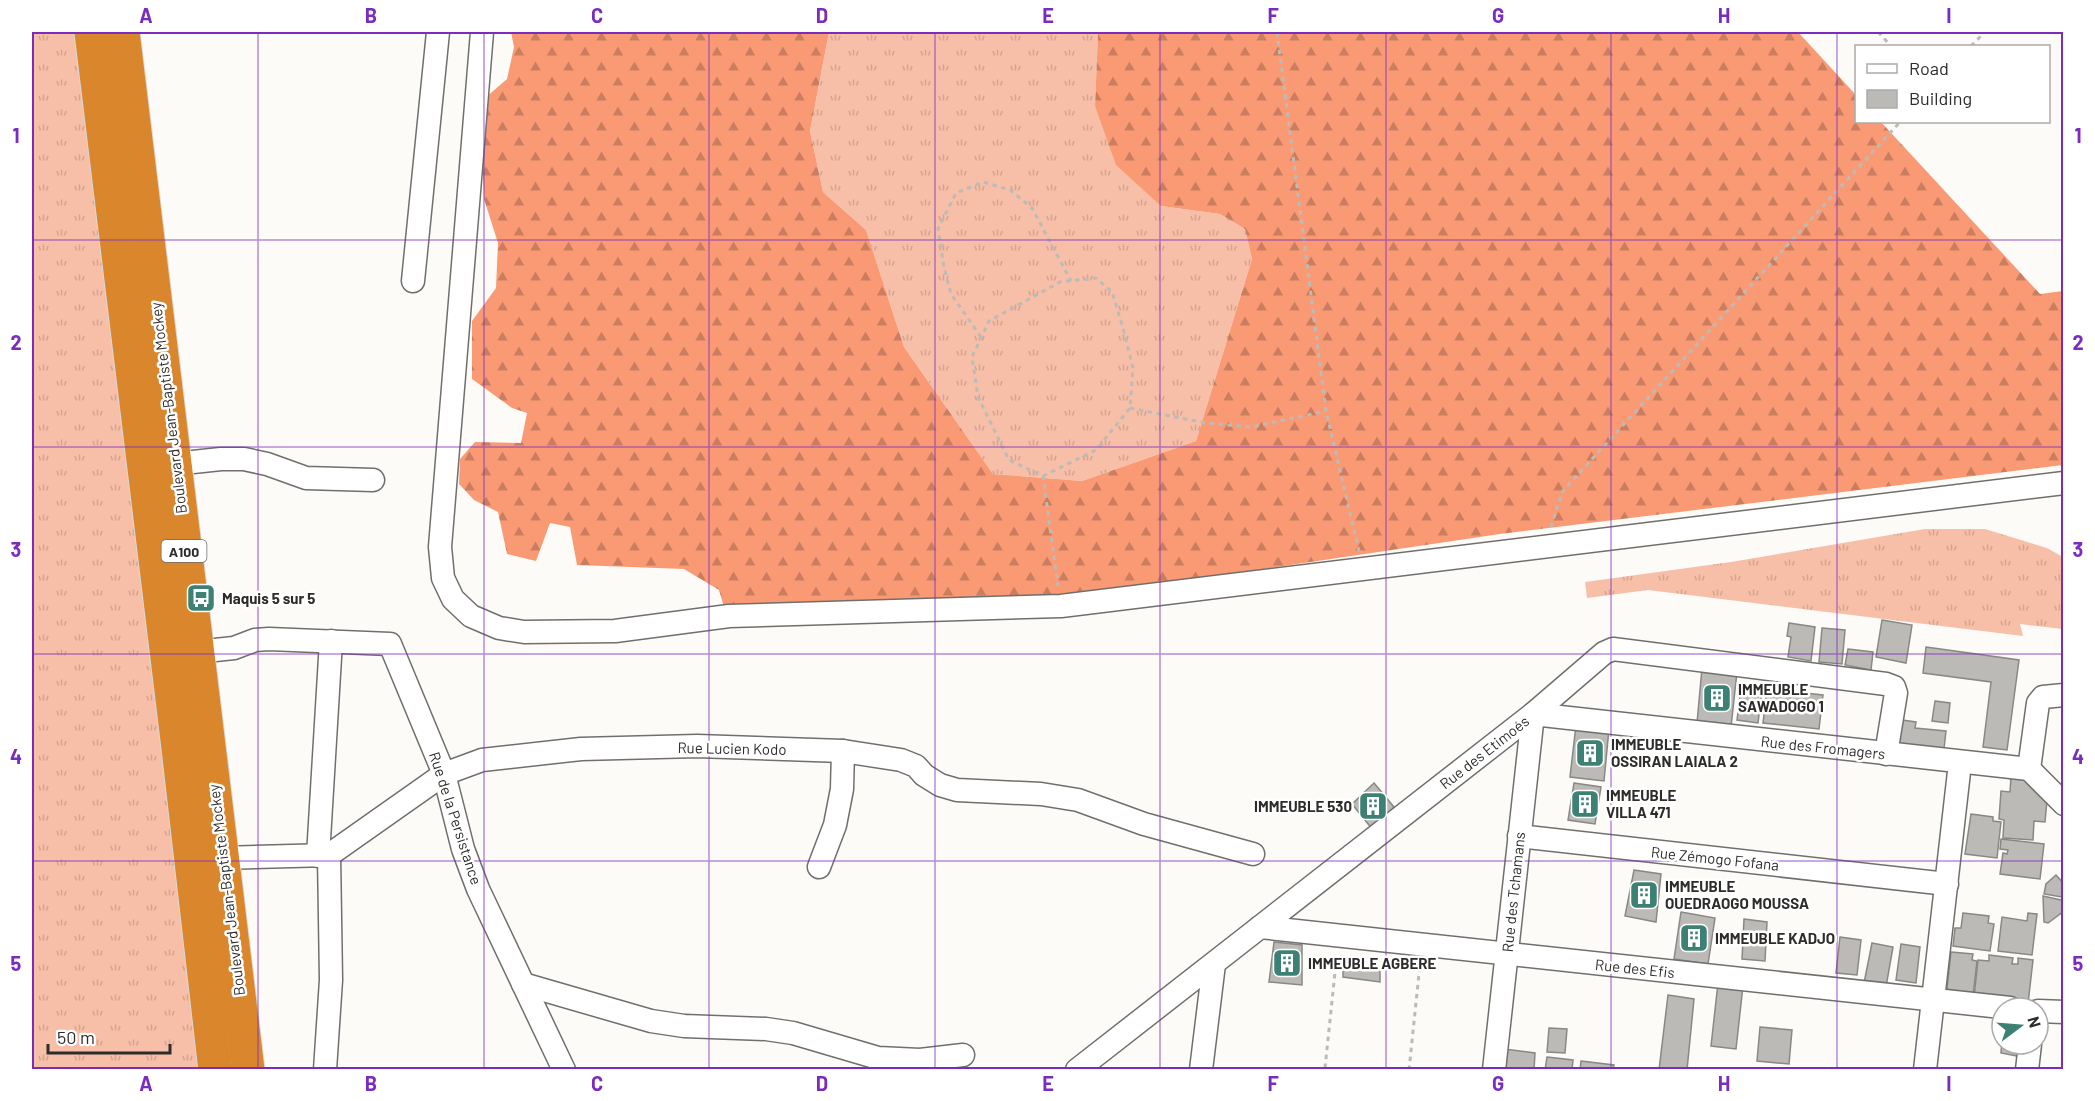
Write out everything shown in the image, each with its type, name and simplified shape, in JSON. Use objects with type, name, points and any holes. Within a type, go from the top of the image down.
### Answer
[{"type":"highway","name":"Boulevard Jean-Baptiste Mockey","points":[[91,32],[215,1070]]},
{"type":"highway","name":"Boulevard Jean-Baptiste Mockey","points":[[123,32],[248,1070]]},
{"type":"street","points":[[413,281],[438,32]]},
{"type":"street","points":[[482,32],[440,547],[443,578],[453,599],[471,616],[498,628],[535,632],[615,631],[729,616],[1061,606],[2058,488]]},
{"type":"street","points":[[174,464],[244,459],[267,464],[306,478],[372,480]]},
{"type":"street","name":"Rue de la Persistance","points":[[196,652],[234,648],[255,640],[390,644],[444,774],[462,849],[491,919],[564,1070]]},
{"type":"street","points":[[325,1070],[331,980],[324,855],[331,641]]},
{"type":"street","name":"Rue des Etimoés","points":[[1077,1070],[1533,714],[1604,653],[1613,649],[1886,684],[1894,687],[1896,693],[1886,754]]},
{"type":"street","points":[[2064,695],[2043,697],[2038,703],[2029,769],[2064,804]]},
{"type":"street","name":"Rue des Fromagers","points":[[1533,714],[2029,769]]},
{"type":"street","name":"Rue des Tchamans","points":[[1494,1070],[1533,714]]},
{"type":"street","name":"Rue Lucien Kodo","points":[[324,855],[444,774],[482,759],[581,749],[697,746],[843,751],[901,760],[916,766],[924,775],[940,785],[957,790],[1041,794],[1077,800],[1144,824],[1253,854]]},
{"type":"street","points":[[819,867],[835,825],[842,789],[843,751]]},
{"type":"street","points":[[1925,1070],[1960,763]]},
{"type":"street","name":"Rue Zémogo Fofana","points":[[1519,836],[1947,884]]},
{"type":"street","points":[[222,858],[324,855]]},
{"type":"street","name":"Rue des Efis","points":[[1260,927],[1990,1006]]},
{"type":"street","points":[[1202,1070],[1214,964]]},
{"type":"street","points":[[523,984],[651,1021],[684,1026],[766,1029],[793,1033],[878,1058],[920,1060],[963,1055]]},
{"type":"path","points":[[1277,32],[1326,411],[1363,569]]},
{"type":"path","points":[[1878,32],[1890,45]]},
{"type":"path","points":[[1972,45],[1985,32]]},
{"type":"path","points":[[1545,547],[1562,492],[1899,123]]},
{"type":"path","points":[[981,337],[951,294],[944,267],[938,229],[956,192],[983,182],[1010,190],[1032,208],[1071,281]]},
{"type":"path","points":[[1096,278],[1112,292],[1132,368],[1130,408],[1096,450],[1043,476],[1009,460],[978,397],[972,357],[989,321],[1060,282],[1096,278]]},
{"type":"path","points":[[1130,408],[1206,423],[1251,427],[1326,411]]},
{"type":"path","points":[[1043,476],[1061,606]]},
{"type":"path","points":[[1324,1068],[1339,935]]},
{"type":"path","points":[[1409,1070],[1422,945]]},
{"type":"green space","points":[[32,32],[74,32],[200,1069],[32,1069]]},
{"type":"green space","points":[[511,32],[829,32],[810,131],[823,192],[866,230],[904,347],[993,474],[1082,481],[1196,441],[1252,259],[1245,229],[1220,214],[1161,206],[1116,165],[1095,106],[1098,32],[1798,32],[1855,94],[1855,123],[1882,123],[2040,294],[2063,291],[2063,465],[1500,534],[1122,590],[999,598],[724,607],[719,590],[684,569],[577,565],[570,527],[550,523],[536,561],[507,554],[498,512],[474,500],[459,484],[460,459],[475,442],[521,443],[527,413],[512,408],[472,379],[472,321],[496,288],[498,243],[484,199],[482,157],[484,99],[507,79],[514,47]]},
{"type":"green space","points":[[829,32],[1098,32],[1095,106],[1161,206],[1220,214],[1245,229],[1252,259],[1196,441],[1082,481],[993,474],[904,347],[866,230],[823,192],[810,131]]},
{"type":"green space","points":[[1925,529],[1985,529],[2047,548],[2063,557],[2063,629],[2020,624],[2023,636],[1648,590],[1587,598],[1585,582],[1731,562]]},
{"type":"building","points":[[1882,620],[1912,625],[1906,663],[1876,657]]},
{"type":"building","points":[[1789,623],[1815,627],[1811,661],[1788,657],[1791,637],[1787,636]]},
{"type":"building","points":[[1822,628],[1845,630],[1842,664],[1819,662]]},
{"type":"building","points":[[1926,647],[2019,660],[2007,750],[1983,747],[1991,682],[1923,673]]},
{"type":"building","points":[[1848,649],[1873,652],[1871,670],[1845,665]]},
{"type":"building","name":"IMMEUBLE SAWADOGO 1","points":[[1702,668],[1737,672],[1731,727],[1697,723]]},
{"type":"building","points":[[1741,688],[1762,691],[1758,723],[1737,720]]},
{"type":"building","points":[[1767,689],[1823,695],[1819,729],[1763,723]]},
{"type":"building","points":[[1935,701],[1950,703],[1948,723],[1932,721]]},
{"type":"building","points":[[1902,720],[1916,722],[1915,728],[1946,731],[1944,749],[1899,744]]},
{"type":"building","name":"IMMEUBLE OSSIRAN LAIALA 2","points":[[1576,725],[1609,729],[1604,781],[1570,777]]},
{"type":"building","points":[[2011,777],[2024,778],[2047,800],[2045,822],[2034,821],[2033,840],[2003,838],[2004,820],[1999,819],[2001,791],[2010,792]]},
{"type":"building","name":"IMMEUBLE 530","points":[[1374,783],[1394,807],[1373,830],[1352,804]]},
{"type":"building","name":"IMMEUBLE VILLA 471","points":[[1574,783],[1601,787],[1595,824],[1568,820]]},
{"type":"building","points":[[1971,814],[1993,817],[1993,821],[2001,822],[1997,858],[1965,854]]},
{"type":"building","points":[[2001,839],[2044,844],[2040,879],[2000,874],[2003,853],[2007,854],[2008,850],[2000,849]]},
{"type":"building","name":"IMMEUBLE OUEDRAOGO MOUSSA","points":[[1634,870],[1661,874],[1656,922],[1625,916]]},
{"type":"building","points":[[2056,875],[2064,884],[2064,899],[2044,894],[2046,884]]},
{"type":"building","points":[[2043,896],[2061,900],[2064,903],[2064,911],[2048,923],[2044,922]]},
{"type":"building","name":"IMMEUBLE KADJO","points":[[1681,912],[1715,918],[1708,964],[1674,959]]},
{"type":"building","points":[[1963,913],[1989,916],[1988,923],[1994,924],[1990,951],[1953,946],[1955,928],[1961,928]]},
{"type":"building","points":[[2028,913],[2037,914],[2032,955],[1998,951],[2002,917],[2027,921]]},
{"type":"building","points":[[1744,919],[1767,922],[1765,961],[1742,959]]},
{"type":"building","points":[[1840,937],[1861,940],[1857,975],[1836,973]]},
{"type":"building","name":"IMMEUBLE AGBERE","points":[[1274,942],[1302,945],[1302,985],[1269,982]]},
{"type":"building","points":[[1872,943],[1893,947],[1886,987],[1864,983]]},
{"type":"building","points":[[1901,944],[1920,947],[1916,983],[1896,980]]},
{"type":"building","points":[[1951,952],[1973,954],[1972,960],[1977,961],[1973,996],[1951,994],[1947,988]]},
{"type":"building","points":[[1989,955],[2013,958],[2012,964],[2018,964],[2018,958],[2033,960],[2029,996],[1990,996],[1990,999],[1974,997],[1978,960],[1989,961]]},
{"type":"building","points":[[1343,963],[1380,969],[1380,982],[1343,977]]},
{"type":"building","points":[[1718,983],[1743,986],[1736,1049],[1711,1046]]},
{"type":"building","points":[[1668,995],[1694,999],[1687,1070],[1659,1070]]},
{"type":"building","points":[[1760,1027],[1792,1030],[1789,1064],[1757,1061]]},
{"type":"building","points":[[1549,1028],[1567,1029],[1565,1053],[1547,1052]]},
{"type":"building","points":[[1504,1049],[1535,1053],[1534,1070],[1502,1070]]},
{"type":"building","points":[[1547,1057],[1573,1060],[1572,1070],[1545,1070]]},
{"type":"building","points":[[1581,1061],[1614,1065],[1613,1070],[1580,1070]]},
{"type":"place","name":"Maquis 5 sur 5","points":[[201,598]]},
{"type":"place","name":"IMMEUBLE SAWADOGO 1","points":[[1717,698]]},
{"type":"place","name":"IMMEUBLE OSSIRAN LAIALA 2","points":[[1590,753]]},
{"type":"place","name":"IMMEUBLE VILLA 471","points":[[1585,804]]},
{"type":"place","name":"IMMEUBLE 530","points":[[1373,806]]},
{"type":"place","name":"IMMEUBLE OUEDRAOGO MOUSSA","points":[[1644,895]]},
{"type":"place","name":"IMMEUBLE KADJO","points":[[1694,938]]},
{"type":"place","name":"IMMEUBLE AGBERE","points":[[1287,963]]}]
